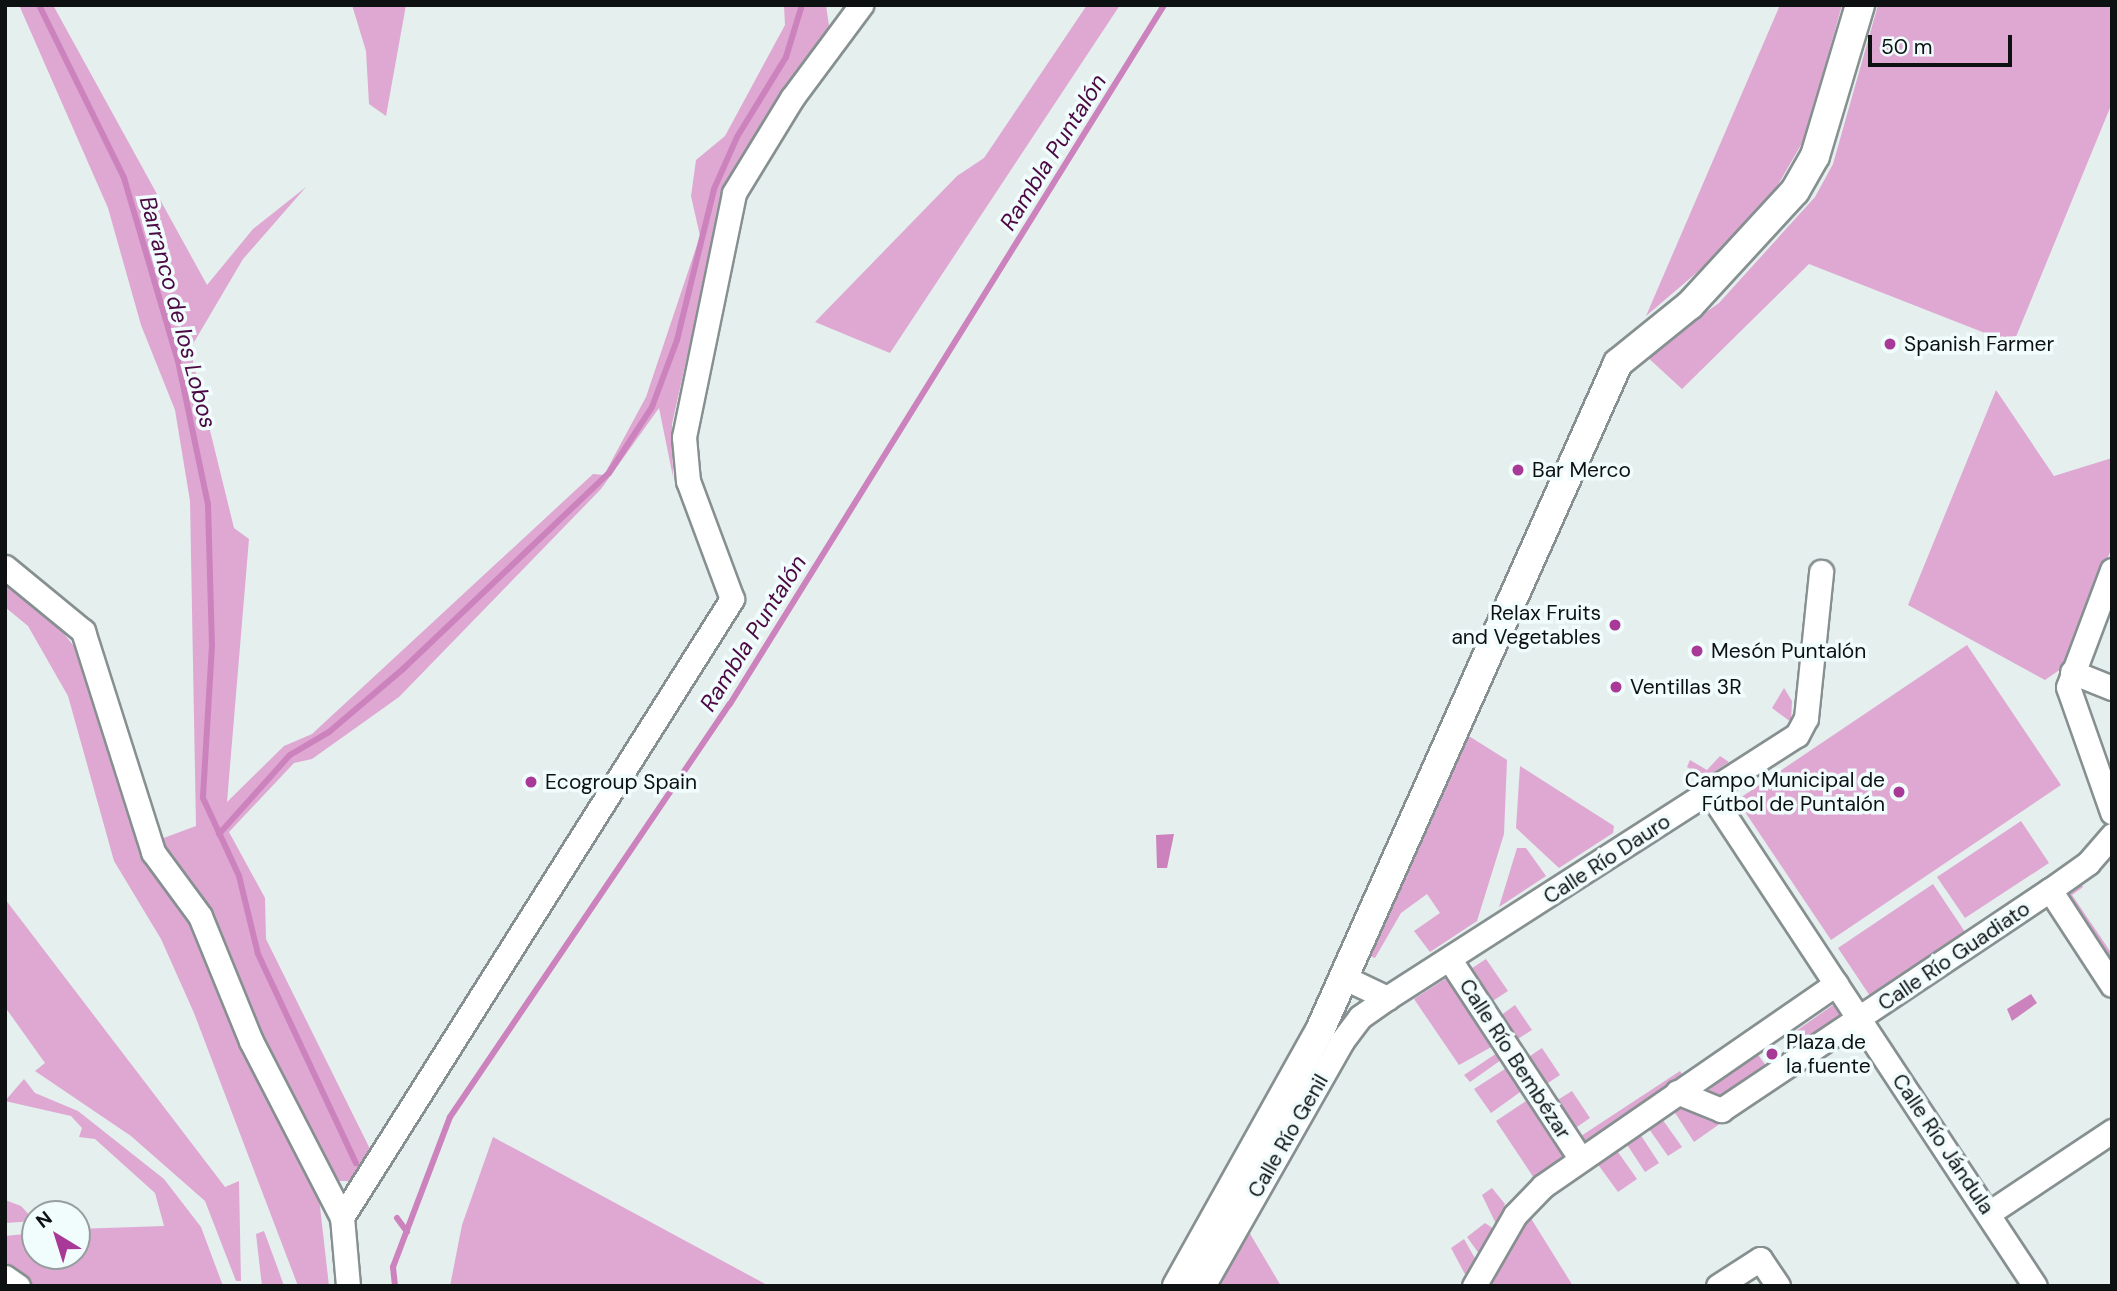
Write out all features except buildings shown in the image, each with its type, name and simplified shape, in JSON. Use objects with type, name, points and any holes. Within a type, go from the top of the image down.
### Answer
[{"type":"street","points":[[342,1217],[732,599],[688,481],[684,437],[734,193],[792,98],[861,5]]},
{"type":"street","points":[[1177,1286],[1289,1092],[1345,978],[1618,363],[1690,305],[1795,191],[1815,156],[1860,5]]},
{"type":"street","points":[[5,567],[83,631],[153,852],[200,916],[251,1041],[342,1217],[348,1286]]},
{"type":"street","points":[[2112,570],[2072,672],[2070,704],[2112,812]]},
{"type":"street","name":"Calle Río Dauro","points":[[1387,998],[1797,735],[1806,718],[1821,572]]},
{"type":"street","points":[[2072,672],[2112,688]]},
{"type":"street","name":"Calle Río Jándula","points":[[1710,793],[2035,1286]]},
{"type":"street","name":"Calle Río Guadiato","points":[[1677,1092],[1721,1110],[1860,1020],[2050,890],[2088,863],[2112,835]]},
{"type":"street","points":[[2050,890],[2112,985]]},
{"type":"street","name":"Calle Río Bembézar","points":[[1450,960],[1580,1158]]},
{"type":"street","points":[[1345,978],[1387,998]]},
{"type":"street","points":[[1475,1286],[1516,1215],[1580,1158],[1836,984]]},
{"type":"street","name":"Calle Río Genil","points":[[1203,1286],[1342,1041],[1360,1017],[1387,998]]},
{"type":"street","points":[[1989,1213],[2112,1132]]},
{"type":"street","points":[[1718,1286],[1760,1259],[1778,1286]]},
{"type":"street","points":[[5,1277],[18,1286]]},
{"type":"shaded area","points":[[19,5],[53,5],[207,285],[253,229],[306,187],[243,259],[190,349],[234,528],[249,539],[227,802],[284,746],[312,734],[593,474],[604,475],[646,397],[700,236],[691,196],[696,160],[725,136],[785,25],[784,5],[826,5],[829,26],[724,191],[672,424],[673,477],[659,408],[601,489],[399,697],[312,759],[294,763],[229,832],[265,898],[266,939],[371,1151],[351,1181],[338,1181],[321,1159],[165,854],[161,839],[196,826],[190,501],[175,410],[141,325],[108,208]]},
{"type":"shaded area","points":[[352,5],[406,5],[386,116],[369,104],[366,51]]},
{"type":"shaded area","points":[[1087,5],[1120,5],[890,353],[815,322],[957,176],[984,158]]},
{"type":"shaded area","points":[[1780,5],[1842,5],[1805,138],[1775,190],[1722,251],[1646,316]]},
{"type":"shaded area","points":[[1878,5],[2112,5],[2112,103],[2013,344],[1809,264],[1682,389],[1645,355],[1719,303],[1815,197],[1833,164]]},
{"type":"shaded area","points":[[1996,390],[2054,476],[2112,458],[2112,547],[2065,666],[2045,680],[1908,605]]},
{"type":"shaded area","points":[[5,577],[38,601],[88,664],[182,904],[319,1198],[329,1286],[298,1286],[194,1013],[161,939],[114,861],[68,696],[28,626],[5,607]]},
{"type":"shaded area","name":"Campo Municipal de Fútbol de Puntalón","points":[[1967,645],[2061,785],[1831,940],[1737,800]]},
{"type":"shaded area","points":[[1784,688],[1792,701],[1791,722],[1772,708]]},
{"type":"shaded area","points":[[1464,733],[1507,760],[1504,834],[1477,921],[1430,952],[1414,931],[1440,913],[1427,894],[1401,913],[1375,958],[1365,954]]},
{"type":"shaded area","points":[[1720,756],[1729,762],[1705,778],[1687,767],[1690,760],[1707,770]]},
{"type":"shaded area","points":[[1520,766],[1614,826],[1613,833],[1559,868],[1516,828]]},
{"type":"shaded area","points":[[2021,821],[2049,863],[1965,918],[1937,877]]},
{"type":"shaded area","points":[[1174,834],[1167,868],[1157,868],[1156,835]]},
{"type":"shaded area","points":[[1517,848],[1526,848],[1546,876],[1499,907]]},
{"type":"shaded area","points":[[2078,879],[2083,887],[2072,895],[2112,954],[2112,973],[2059,893]]},
{"type":"shaded area","points":[[1933,884],[1965,932],[1870,996],[1838,948]]},
{"type":"shaded area","points":[[5,899],[225,1187],[239,1181],[241,1281],[236,1281],[205,1201],[131,1136],[35,1071],[45,1063],[5,1007]]},
{"type":"shaded area","points":[[1486,959],[1508,991],[1488,1004],[1466,972]]},
{"type":"shaded area","points":[[1448,977],[1495,1045],[1459,1065],[1414,999]]},
{"type":"shaded area","points":[[2031,994],[2037,1003],[2012,1021],[2007,1009]]},
{"type":"shaded area","points":[[1515,1005],[1532,1030],[1516,1040],[1500,1016]]},
{"type":"shaded area","points":[[1833,1005],[1842,1017],[1794,1050],[1786,1038]]},
{"type":"shaded area","points":[[1542,1048],[1560,1075],[1545,1085],[1527,1058]]},
{"type":"shaded area","points":[[1756,1052],[1767,1067],[1721,1099],[1705,1093]]},
{"type":"shaded area","points":[[1497,1053],[1501,1060],[1470,1082],[1464,1075]]},
{"type":"shaded area","points":[[1508,1067],[1523,1090],[1491,1113],[1474,1089]]},
{"type":"shaded area","points":[[1680,1071],[1684,1077],[1585,1141],[1581,1136]]},
{"type":"shaded area","points":[[24,1079],[35,1093],[78,1111],[164,1179],[201,1227],[223,1286],[33,1286],[5,1268],[5,1236],[21,1234],[21,1270],[91,1270],[91,1229],[164,1226],[155,1193],[95,1139],[79,1137],[82,1128],[71,1116],[5,1101]]},
{"type":"shaded area","points":[[1572,1091],[1590,1118],[1574,1129],[1556,1101]]},
{"type":"shaded area","points":[[1529,1099],[1567,1155],[1534,1178],[1496,1121]]},
{"type":"shaded area","points":[[1678,1104],[1715,1117],[1721,1123],[1694,1142],[1672,1108]]},
{"type":"shaded area","points":[[1660,1116],[1682,1147],[1668,1156],[1647,1126]]},
{"type":"shaded area","points":[[1638,1131],[1659,1163],[1645,1172],[1624,1140]]},
{"type":"shaded area","points":[[493,1137],[769,1286],[450,1286],[462,1225]]},
{"type":"shaded area","points":[[1613,1145],[1637,1179],[1618,1192],[1594,1159]]},
{"type":"shaded area","points":[[1492,1188],[1505,1204],[1497,1226],[1482,1195]]},
{"type":"shaded area","points":[[5,1200],[21,1206],[21,1222],[5,1223]]},
{"type":"shaded area","points":[[1527,1212],[1573,1286],[1487,1286]]},
{"type":"shaded area","points":[[1485,1223],[1494,1229],[1480,1255],[1467,1237]]},
{"type":"shaded area","points":[[264,1231],[284,1286],[262,1286],[256,1234]]},
{"type":"shaded area","points":[[1249,1232],[1281,1286],[1220,1286]]},
{"type":"shaded area","points":[[1464,1239],[1477,1262],[1466,1276],[1451,1248]]},
{"type":"waterway","name":"Barranco de los Lobos","points":[[39,5],[124,178],[178,361],[208,504],[212,645],[203,798],[239,876],[258,954],[356,1163]]},
{"type":"waterway","points":[[219,834],[290,755],[329,732],[403,669],[609,473],[652,407],[677,340],[714,189],[737,137],[786,57],[802,5]]},
{"type":"waterway","name":"Rambla Puntalón","points":[[395,1286],[393,1267],[450,1117],[730,704],[1164,5]]},
{"type":"waterway","points":[[397,1218],[407,1232]]},
{"type":"place","name":"Spanish Farmer","points":[[1890,344]]},
{"type":"place","name":"Bar Merco","points":[[1518,470]]},
{"type":"place","name":"Relax Fruits and Vegetables","points":[[1615,625]]},
{"type":"place","name":"Mesón Puntalón","points":[[1697,651]]},
{"type":"place","name":"Ventillas 3R","points":[[1616,687]]},
{"type":"place","name":"Ecogroup Spain","points":[[531,782]]},
{"type":"place","name":"Campo Municipal de Fútbol de Puntalón","points":[[1899,792]]},
{"type":"place","name":"Plaza de la fuente","points":[[1772,1054]]}]
